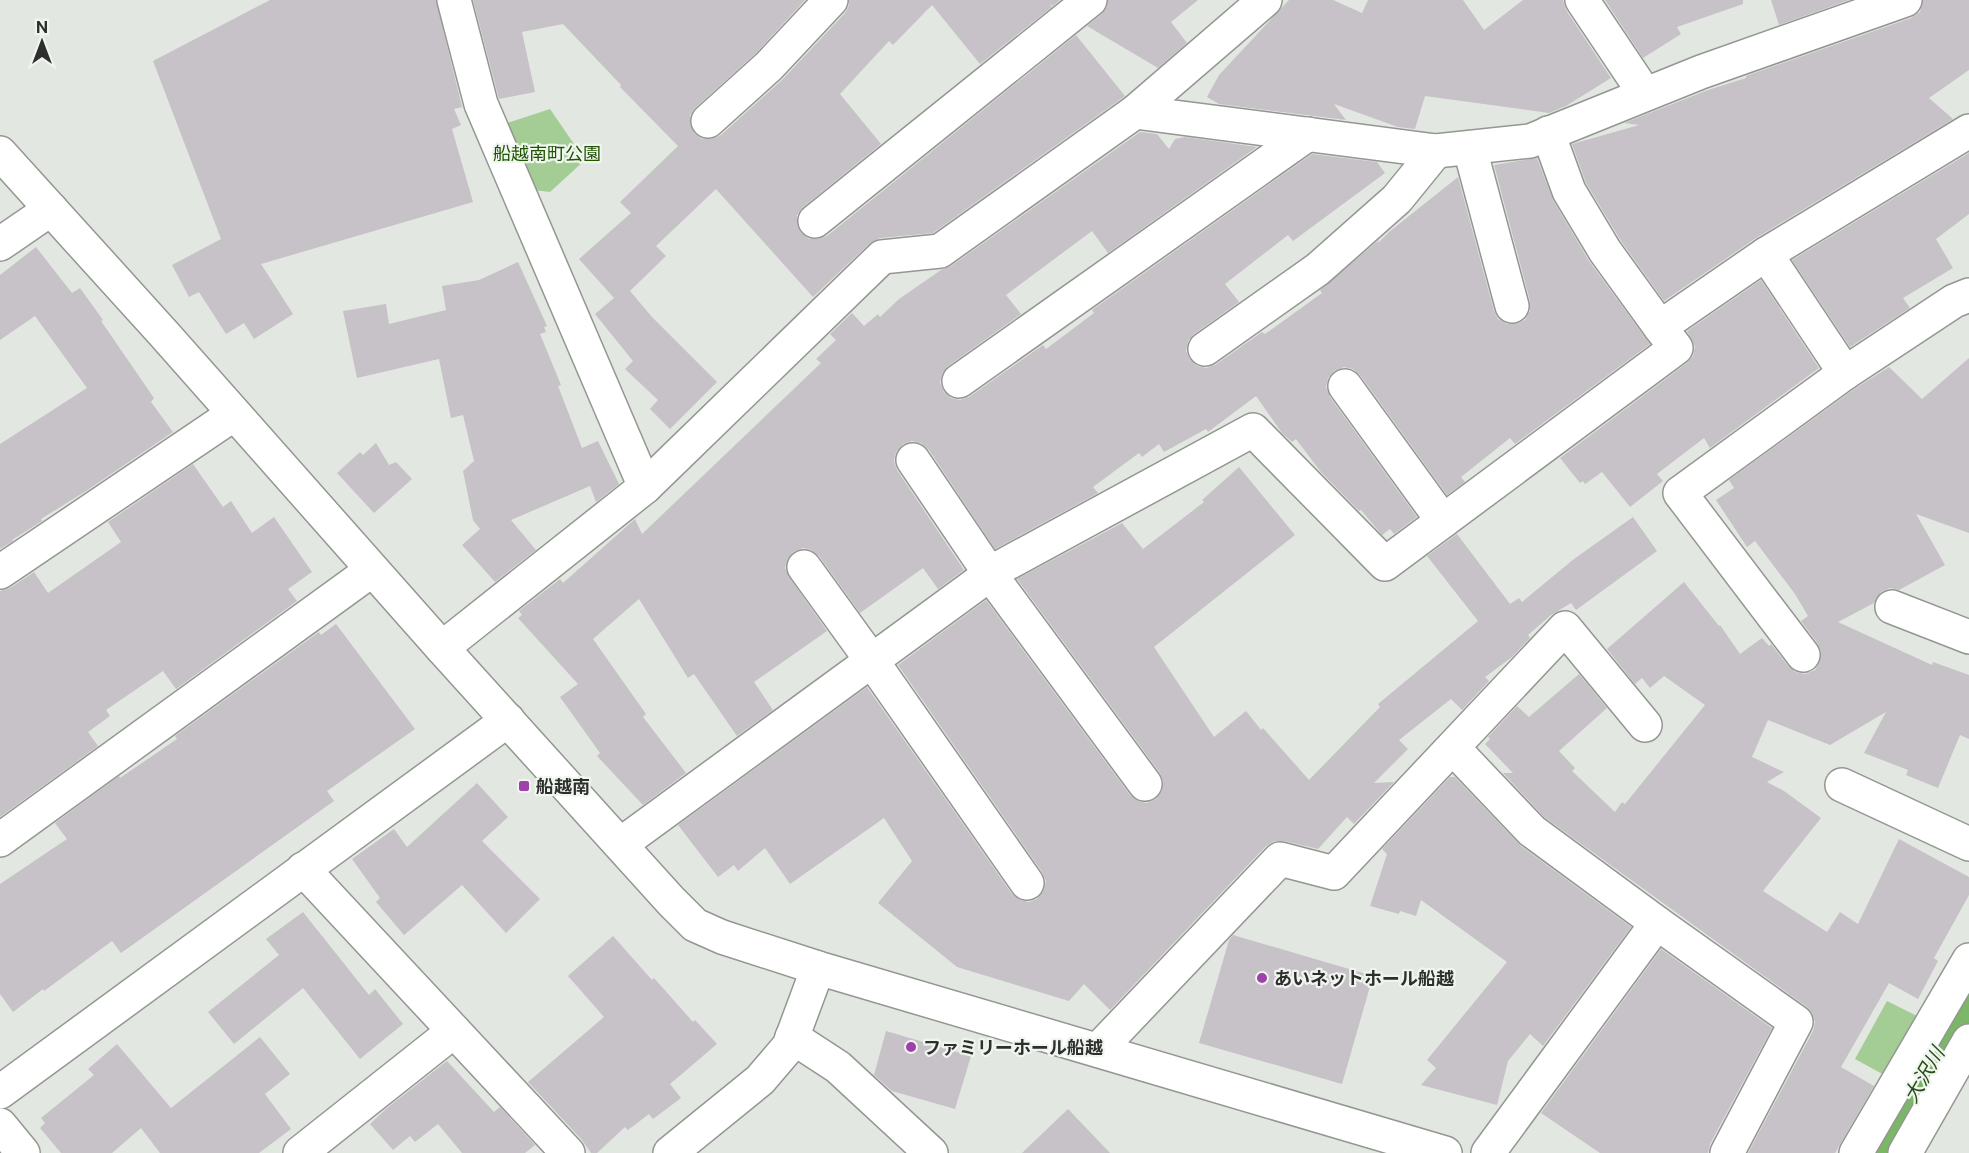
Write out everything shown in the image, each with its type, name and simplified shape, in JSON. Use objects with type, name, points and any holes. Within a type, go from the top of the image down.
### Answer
[{"type":"street","points":[[454,0],[481,104],[645,487]]},
{"type":"street","points":[[708,121],[769,66],[831,0]]},
{"type":"street","points":[[815,221],[1090,0]]},
{"type":"street","points":[[442,648],[645,487],[882,257],[940,251],[1135,112],[1265,0]]},
{"type":"street","points":[[1582,0],[1645,94]]},
{"type":"street","points":[[1135,112],[1436,151],[1530,141],[1701,72],[1905,0]]},
{"type":"street","points":[[1660,327],[1766,254],[1969,131]]},
{"type":"street","points":[[621,844],[990,574],[1253,430],[1385,564],[1676,348],[1605,251],[1569,190],[1548,133]]},
{"type":"street","points":[[959,381],[1308,135]]},
{"type":"street","points":[[1470,149],[1512,306]]},
{"type":"street","points":[[1205,349],[1318,269],[1397,199],[1436,151]]},
{"type":"street","points":[[0,153],[442,648],[671,901],[696,925],[722,937],[818,968],[1445,1153]]},
{"type":"street","points":[[0,244],[51,209]]},
{"type":"street","points":[[1766,254],[1845,373]]},
{"type":"street","points":[[1803,655],[1680,493],[1845,373],[1954,301],[1969,295]]},
{"type":"street","points":[[1345,386],[1443,521]]},
{"type":"street","points":[[0,572],[234,414]]},
{"type":"street","points":[[914,460],[990,574],[1145,784]]},
{"type":"street","points":[[804,567],[1027,883]]},
{"type":"street","points":[[0,840],[372,570]]},
{"type":"street","points":[[1892,606],[1969,637]]},
{"type":"street","points":[[1098,1050],[1280,859],[1334,873],[1565,628],[1645,724]]},
{"type":"street","points":[[0,1092],[508,720]]},
{"type":"street","points":[[1453,748],[1532,831],[1796,1022],[1727,1153]]},
{"type":"street","points":[[1842,785],[1969,844]]},
{"type":"street","points":[[303,869],[568,1153]]},
{"type":"street","points":[[1488,1153],[1657,923]]},
{"type":"street","points":[[1856,1153],[1969,960]]},
{"type":"street","points":[[670,1153],[760,1080],[789,1046],[818,968]]},
{"type":"street","points":[[300,1153],[454,1031]]},
{"type":"street","points":[[792,1037],[838,1067],[931,1153]]},
{"type":"street","points":[[1905,1153],[1969,1041]]},
{"type":"street","points":[[0,1125],[23,1153]]},
{"type":"green space","name":"船越南町公園","points":[[550,109],[585,160],[550,192],[533,190],[504,124]]},
{"type":"green space","points":[[1887,1001],[1919,1017],[1886,1076],[1855,1059]]},
{"type":"building","points":[[270,0],[436,0],[462,107],[454,109],[461,125],[452,129],[473,202],[261,264],[293,314],[254,339],[244,323],[226,334],[199,292],[189,297],[172,265],[221,239],[153,61]]},
{"type":"building","points":[[473,0],[805,0],[756,53],[690,115],[690,124],[694,133],[702,139],[711,139],[721,135],[783,79],[845,13],[849,0],[1060,0],[1053,6],[1050,4],[1052,7],[980,64],[932,5],[893,45],[889,41],[840,94],[881,144],[803,207],[797,215],[797,224],[801,233],[809,239],[827,236],[1076,35],[1125,96],[933,233],[880,238],[870,243],[813,297],[716,189],[656,246],[666,256],[630,291],[652,317],[717,382],[670,429],[650,409],[658,400],[625,369],[633,361],[595,314],[614,298],[579,259],[631,213],[620,202],[678,146],[563,24],[522,32],[535,92],[499,99]]},
{"type":"building","points":[[1108,0],[1198,0],[1171,22],[1187,43],[1158,68],[1087,26],[1102,14],[1107,7]]},
{"type":"building","points":[[1289,0],[1333,0],[1362,13],[1368,0],[1463,0],[1484,30],[1523,0],[1563,0],[1566,10],[1611,78],[1566,106],[1549,113],[1425,96],[1415,129],[1398,127],[1334,104],[1346,120],[1219,104],[1207,97],[1219,75]]},
{"type":"building","points":[[1605,0],[1743,0],[1743,4],[1677,27],[1681,34],[1643,58]]},
{"type":"building","points":[[1771,0],[1849,0],[1779,25]]},
{"type":"building","points":[[1923,0],[1969,0],[1969,70],[1929,98],[1953,119],[1756,238],[1664,301],[1621,241],[1586,183],[1572,144],[1639,125],[1624,123],[1708,90],[1746,78],[1746,76],[1911,18],[1920,12]]},
{"type":"building","points":[[1140,132],[1157,134],[1169,149],[1175,139],[1185,137],[1257,147],[1108,253],[1092,231],[1006,295],[1021,314],[948,366],[942,374],[940,383],[944,392],[951,398],[960,400],[969,397],[1043,345],[1046,349],[1094,313],[1092,310],[1312,154],[1377,162],[1385,173],[1293,241],[1288,235],[1225,284],[1239,302],[1194,334],[1188,341],[1186,351],[1190,360],[1197,366],[1206,368],[1215,365],[1262,332],[1265,334],[1322,293],[1320,290],[1458,177],[1494,311],[1498,319],[1507,324],[1516,324],[1525,320],[1530,311],[1530,301],[1494,165],[1537,158],[1553,200],[1589,261],[1650,344],[1515,444],[1510,438],[1461,477],[1465,482],[1447,495],[1360,375],[1353,369],[1344,367],[1334,371],[1328,378],[1326,387],[1330,397],[1417,517],[1394,534],[1390,529],[1382,535],[1361,510],[1359,511],[1320,471],[1296,439],[1292,442],[1282,433],[1256,396],[1208,432],[1206,429],[1164,452],[1159,444],[1142,457],[1139,453],[1093,487],[1098,493],[995,549],[929,450],[921,443],[912,441],[903,444],[896,452],[894,461],[897,470],[964,570],[938,589],[923,568],[860,613],[819,556],[803,548],[793,552],[785,568],[827,631],[754,682],[773,710],[737,736],[694,674],[688,678],[639,599],[593,639],[646,714],[643,717],[686,773],[643,805],[597,756],[600,753],[560,697],[578,684],[518,618],[522,615],[519,611],[560,579],[563,583],[635,519],[642,534],[821,363],[816,359],[836,340],[830,334],[852,313],[864,326],[878,314],[880,317],[899,299],[941,270],[951,266]]},
{"type":"building","points":[[1969,153],[1969,214],[1936,239],[1953,268],[1903,298],[1910,308],[1850,347],[1792,260]]},
{"type":"building","points":[[36,247],[72,293],[80,288],[154,398],[151,402],[173,432],[41,519],[42,521],[0,549],[0,444],[87,388],[35,316],[0,340],[0,275]]},
{"type":"building","points":[[518,262],[547,326],[544,327],[546,332],[540,334],[561,385],[558,386],[582,448],[598,441],[619,484],[596,502],[590,486],[511,520],[536,550],[495,582],[462,545],[480,529],[473,520],[463,471],[474,461],[463,415],[451,418],[439,359],[357,378],[343,311],[386,304],[389,324],[446,310],[442,286],[479,280]]},
{"type":"building","points":[[1761,280],[1819,368],[1710,448],[1704,438],[1657,474],[1663,481],[1630,507],[1602,472],[1585,484],[1583,481],[1580,483],[1560,458],[1687,363],[1693,356],[1695,346],[1687,331]]},
{"type":"building","points":[[1969,358],[1969,533],[1916,514],[1945,565],[1899,590],[1890,588],[1881,592],[1874,603],[1838,622],[1932,665],[1933,662],[1969,675],[1969,739],[1960,735],[1938,788],[1906,775],[1908,770],[1864,753],[1886,712],[1830,745],[1768,720],[1752,757],[1784,772],[1767,782],[1784,791],[1821,818],[1763,891],[1827,932],[1840,912],[1858,924],[1899,839],[1969,877],[1969,895],[1934,958],[1938,961],[1918,999],[1889,983],[1841,1067],[1874,1086],[1835,1153],[1748,1153],[1813,1031],[1815,1022],[1812,1013],[1807,1007],[1544,817],[1503,773],[1513,773],[1485,744],[1490,739],[1488,737],[1517,706],[1529,717],[1579,674],[1607,708],[1559,751],[1575,768],[1572,771],[1615,812],[1622,802],[1625,804],[1705,705],[1664,676],[1650,688],[1642,678],[1635,684],[1607,649],[1684,582],[1720,625],[1740,654],[1762,638],[1769,646],[1771,644],[1795,672],[1805,674],[1815,670],[1820,662],[1821,652],[1818,644],[1801,621],[1808,616],[1795,594],[1755,541],[1747,547],[1716,500],[1734,488],[1729,480],[1856,388],[1889,367],[1922,399]]},
{"type":"building","points":[[376,443],[389,465],[396,462],[412,479],[374,513],[337,473],[360,452],[363,455]]},
{"type":"building","points":[[193,464],[223,507],[231,501],[252,533],[274,517],[312,572],[288,589],[297,601],[176,689],[163,671],[106,710],[110,716],[88,732],[98,746],[0,817],[0,591],[10,588],[34,572],[48,593],[121,542],[108,522]]},
{"type":"building","points":[[1239,467],[1295,535],[1154,647],[1214,737],[1246,711],[1309,780],[1380,707],[1378,704],[1478,621],[1427,556],[1457,534],[1510,604],[1519,598],[1522,602],[1574,559],[1633,517],[1657,551],[1576,610],[1571,603],[1551,615],[1528,635],[1530,638],[1512,657],[1485,677],[1489,681],[1462,710],[1451,699],[1399,740],[1408,749],[1374,783],[1394,782],[1354,824],[1347,817],[1318,849],[1284,841],[1274,841],[1266,846],[1110,1010],[1084,984],[1069,1001],[957,967],[878,903],[912,861],[884,818],[790,884],[765,848],[738,871],[734,865],[718,877],[678,825],[867,687],[1012,894],[1020,900],[1029,902],[1037,899],[1044,890],[1046,881],[1042,872],[898,665],[986,600],[1130,795],[1138,801],[1147,803],[1156,799],[1162,791],[1163,781],[1160,773],[1017,579],[1122,523],[1143,549],[1204,502],[1202,500]]},
{"type":"building","points":[[336,624],[415,729],[327,791],[334,801],[121,953],[112,941],[13,1012],[0,994],[0,884],[67,839],[55,823],[119,776],[120,778],[177,739],[175,736],[319,632],[321,635]]},
{"type":"building","points":[[1450,777],[1455,777],[1521,846],[1631,927],[1543,1046],[1530,1034],[1508,1061],[1497,1105],[1421,1085],[1436,1068],[1427,1060],[1507,962],[1421,900],[1416,916],[1370,906],[1387,854],[1382,849]]},
{"type":"building","points":[[477,783],[508,817],[482,841],[540,899],[506,933],[462,885],[404,935],[376,902],[380,898],[352,859],[394,829],[407,847]]},
{"type":"building","points":[[303,912],[369,995],[375,989],[403,1024],[360,1059],[303,988],[234,1044],[208,1012],[279,955],[266,939]]},
{"type":"building","points":[[1233,935],[1373,976],[1342,1084],[1199,1043],[1229,940]]},
{"type":"building","points":[[613,936],[652,980],[654,978],[693,1022],[695,1020],[717,1044],[670,1084],[681,1098],[653,1119],[649,1114],[628,1130],[625,1127],[597,1153],[591,1153],[582,1140],[528,1082],[604,1017],[568,976]]},
{"type":"building","points":[[1661,949],[1772,1028],[1710,1144],[1708,1153],[1600,1153],[1541,1113]]},
{"type":"building","points":[[886,1031],[971,1056],[955,1109],[892,1091],[874,1075]]},
{"type":"building","points":[[260,1037],[290,1074],[265,1094],[291,1129],[259,1153],[160,1153],[141,1128],[112,1153],[61,1153],[40,1128],[45,1123],[41,1118],[94,1075],[88,1069],[117,1044],[171,1108]]},
{"type":"building","points":[[447,1061],[494,1112],[500,1107],[535,1145],[525,1153],[462,1153],[438,1124],[415,1142],[410,1136],[393,1150],[370,1124]]},
{"type":"building","points":[[1068,1109],[1110,1153],[1022,1153]]},
{"type":"waterway","name":"大沢川","points":[[1879,1153],[1969,997]]},
{"type":"place","name":"船越南","points":[[524,786]]},
{"type":"place","name":"あいネットホール船越","points":[[1262,978]]},
{"type":"place","name":"ファミリーホール船越","points":[[911,1047]]}]
